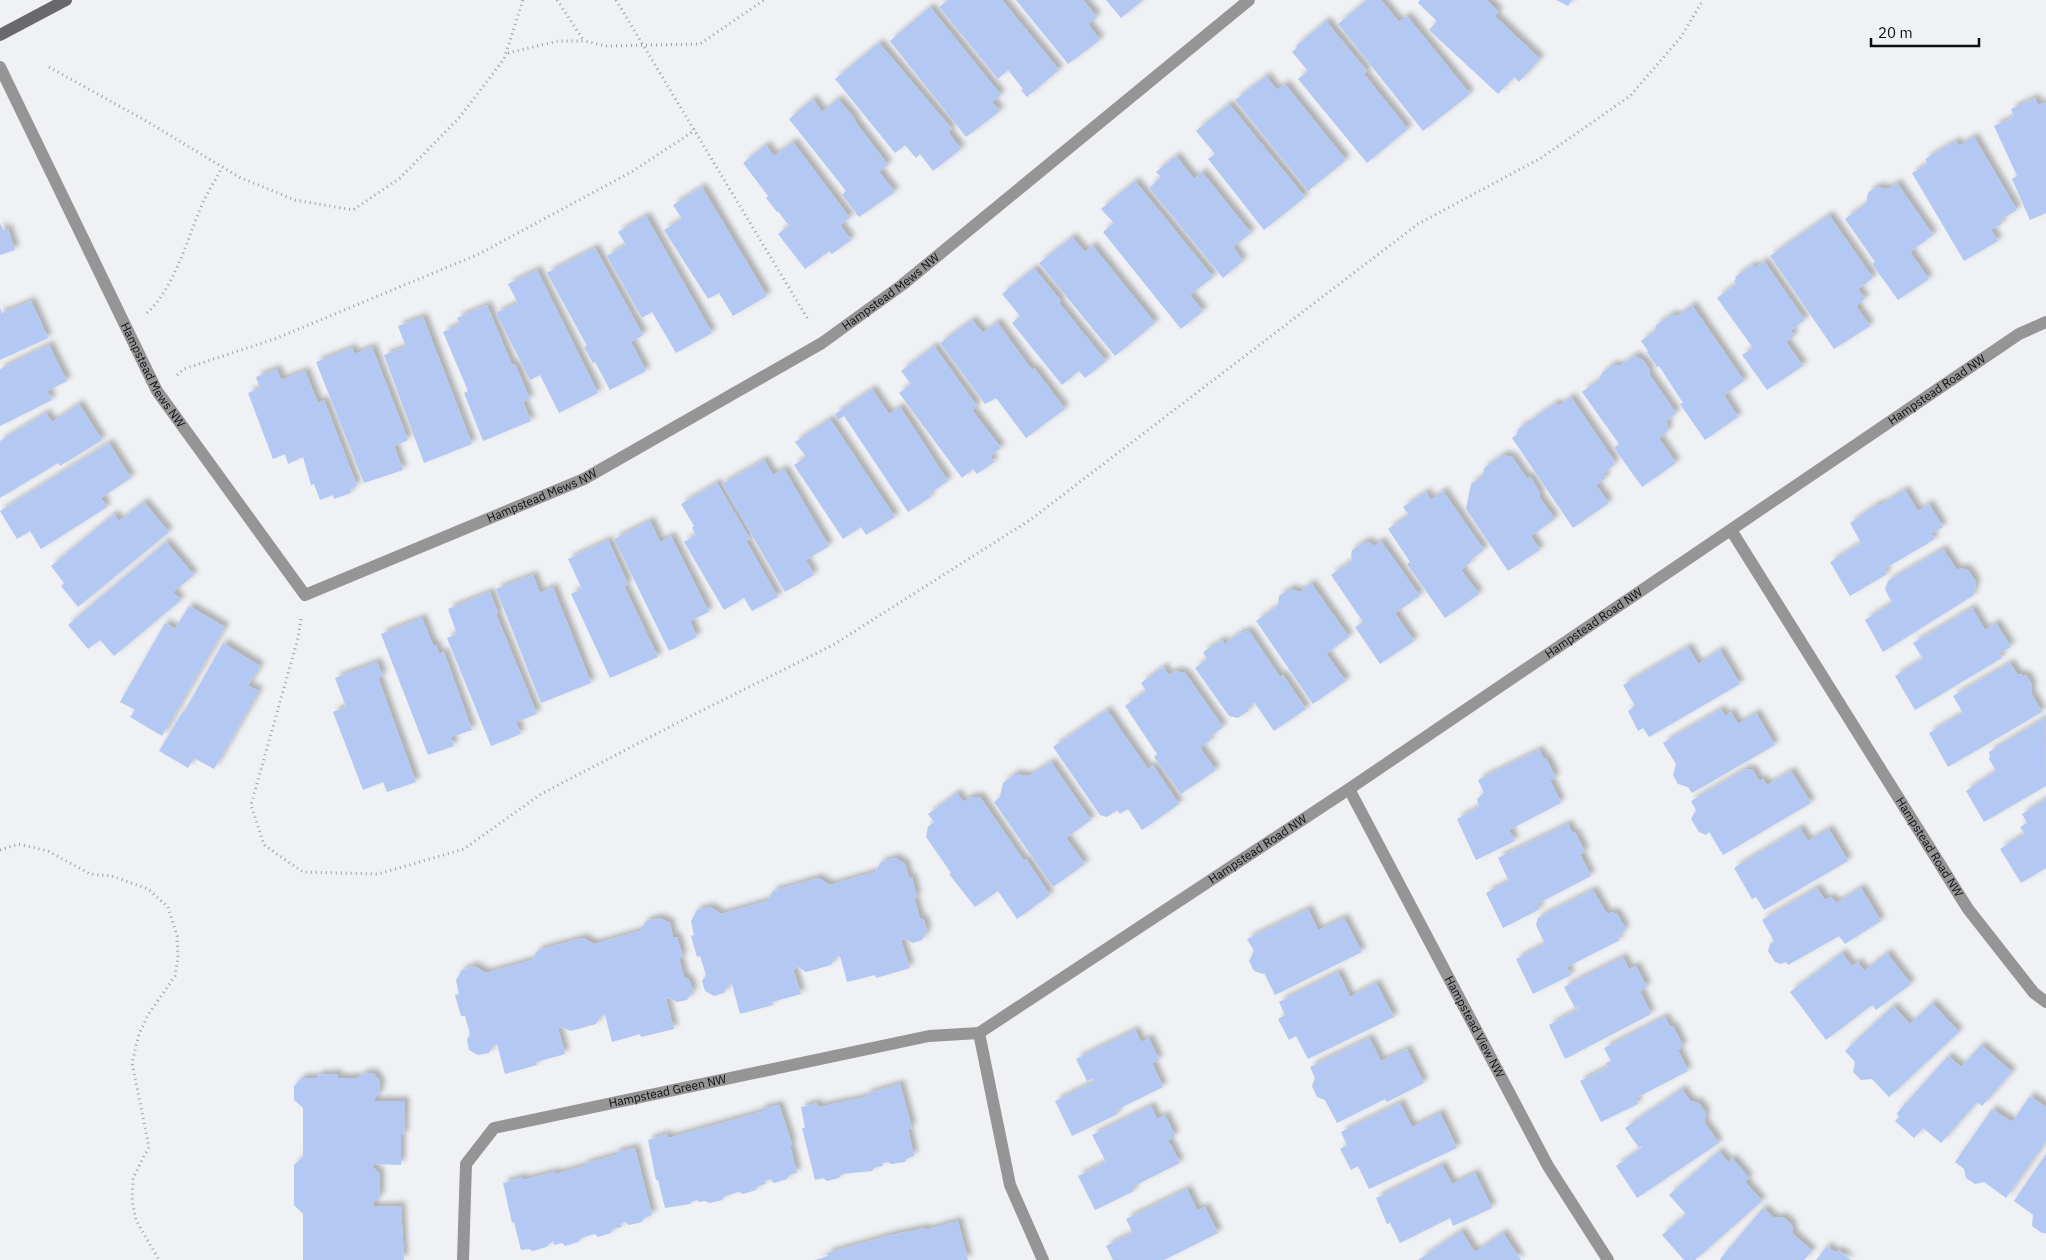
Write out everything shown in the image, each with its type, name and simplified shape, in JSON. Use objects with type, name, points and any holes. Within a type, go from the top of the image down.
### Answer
[{"type":"street","points":[[0,35],[66,0]]},
{"type":"street","name":"Hampstead Mews NW","points":[[0,68],[157,391],[305,595],[584,479],[822,342],[902,285],[1249,0]]},
{"type":"street","name":"Hampstead Road NW","points":[[979,1033],[1349,790],[2019,334],[2046,322]]},
{"type":"street","name":"Hampstead Road NW","points":[[1730,530],[1968,909],[2034,993],[2046,1002]]},
{"type":"street","name":"Hampstead View NW","points":[[1349,790],[1548,1166],[1608,1260]]},
{"type":"street","points":[[979,1033],[1010,1185],[1043,1260]]},
{"type":"street","name":"Hampstead Green NW","points":[[463,1260],[466,1164],[494,1128],[929,1036],[979,1033]]},
{"type":"path","points":[[50,67],[132,112],[239,177],[295,200],[353,210],[400,178],[459,118],[507,54],[523,0]]},
{"type":"path","points":[[556,0],[584,40]]},
{"type":"path","points":[[616,0],[822,342]]},
{"type":"path","points":[[507,54],[558,41],[584,40],[606,46],[700,44],[764,0]]},
{"type":"path","points":[[305,595],[298,638],[251,805],[264,846],[304,872],[378,874],[464,849],[541,794],[832,645],[1030,520],[1418,224],[1541,158],[1630,96],[1681,37],[1703,0]]},
{"type":"path","points":[[157,391],[184,370],[294,331],[479,254],[633,172],[695,130]]},
{"type":"path","points":[[147,313],[156,305],[176,269],[206,198],[222,167]]},
{"type":"path","points":[[0,850],[19,844],[48,851],[90,874],[112,876],[148,889],[168,907],[177,936],[178,958],[175,976],[148,1015],[138,1034],[132,1064],[149,1147],[133,1178],[132,1202],[136,1220],[159,1260]]},
{"type":"building","points":[[948,0],[1002,0],[1059,70],[1027,97],[1008,70],[998,79],[939,7]]},
{"type":"building","points":[[1016,0],[1083,0],[1097,17],[1088,24],[1100,40],[1068,64]]},
{"type":"building","points":[[1106,0],[1143,0],[1121,18]]},
{"type":"building","points":[[1367,0],[1381,0],[1399,22],[1407,16],[1470,94],[1423,131],[1338,24]]},
{"type":"building","points":[[1420,0],[1487,0],[1499,12],[1495,16],[1540,59],[1519,82],[1514,77],[1498,94],[1429,30],[1437,21],[1418,3]]},
{"type":"building","points":[[1556,0],[1572,0],[1568,6]]},
{"type":"building","points":[[930,7],[1001,95],[992,102],[1000,111],[966,137],[890,41]]},
{"type":"building","points":[[1326,21],[1367,71],[1364,74],[1408,129],[1367,163],[1298,79],[1308,71],[1292,52],[1297,48],[1296,46]]},
{"type":"building","points":[[879,43],[952,129],[948,132],[961,149],[933,171],[920,154],[916,158],[905,145],[895,153],[835,79]]},
{"type":"building","points":[[1266,76],[1277,90],[1285,84],[1346,160],[1308,191],[1235,100]]},
{"type":"building","points":[[2035,98],[2038,105],[2046,102],[2046,213],[2030,220],[2012,179],[2017,176],[1994,126],[2014,117],[2011,109]]},
{"type":"building","points":[[813,99],[822,112],[838,99],[888,165],[879,172],[895,192],[859,217],[842,195],[846,191],[789,119]]},
{"type":"building","points":[[1229,104],[1305,197],[1264,230],[1208,159],[1215,154],[1196,131]]},
{"type":"building","points":[[1974,137],[2017,210],[2000,220],[2002,224],[1991,230],[1998,241],[1964,261],[1912,173],[1928,164],[1925,159],[1956,141],[1959,146]]},
{"type":"building","points":[[793,142],[850,218],[840,225],[851,240],[832,254],[829,251],[805,269],[778,234],[789,226],[766,198],[768,196],[743,163],[766,145],[774,156]]},
{"type":"building","points":[[1176,156],[1194,179],[1202,172],[1251,233],[1233,247],[1243,261],[1223,278],[1149,188],[1161,177],[1156,172]]},
{"type":"building","points":[[1135,181],[1213,277],[1190,295],[1203,311],[1181,329],[1103,232],[1114,223],[1101,209]]},
{"type":"building","points":[[1897,183],[1933,235],[1910,252],[1929,279],[1898,300],[1872,264],[1875,262],[1845,219],[1866,204],[1868,193],[1876,187],[1888,189]]},
{"type":"building","points":[[702,187],[767,296],[733,316],[719,293],[708,299],[664,230],[682,219],[673,205]]},
{"type":"building","points":[[1829,215],[1873,278],[1858,289],[1865,299],[1856,306],[1870,326],[1834,349],[1770,256]]},
{"type":"building","points":[[646,216],[712,333],[676,353],[652,312],[642,318],[607,256],[626,245],[618,232]]},
{"type":"building","points":[[0,223],[3,230],[8,229],[15,250],[0,255]]},
{"type":"building","points":[[1072,237],[1085,252],[1092,245],[1155,323],[1115,356],[1039,263]]},
{"type":"building","points":[[595,248],[643,335],[631,342],[646,371],[610,390],[595,362],[593,363],[584,347],[587,346],[547,273]]},
{"type":"building","points":[[1764,261],[1805,320],[1791,330],[1794,336],[1786,342],[1803,366],[1767,390],[1742,355],[1753,348],[1717,298],[1736,284],[1734,281],[1735,277],[1753,265],[1755,268]]},
{"type":"building","points":[[1034,268],[1061,301],[1059,303],[1106,361],[1085,378],[1079,371],[1062,385],[1012,323],[1020,316],[1002,294]]},
{"type":"building","points":[[537,270],[598,393],[559,413],[540,375],[530,380],[496,313],[518,303],[508,284]]},
{"type":"building","points":[[31,301],[48,338],[0,360],[0,308],[2,313]]},
{"type":"building","points":[[487,305],[512,365],[515,364],[530,399],[523,402],[531,421],[483,441],[464,393],[468,391],[443,332],[460,324],[457,318]]},
{"type":"building","points":[[1692,305],[1744,381],[1724,395],[1738,417],[1705,440],[1680,404],[1683,403],[1641,341],[1655,331],[1656,325],[1671,315],[1678,316]]},
{"type":"building","points":[[423,317],[472,444],[424,463],[384,355],[406,347],[398,326]]},
{"type":"building","points":[[972,320],[983,333],[997,322],[1032,370],[1034,368],[1065,409],[1026,438],[996,398],[985,404],[940,343]]},
{"type":"building","points":[[49,345],[67,381],[47,391],[52,400],[0,426],[0,369]]},
{"type":"building","points":[[934,346],[977,406],[972,410],[1001,448],[990,456],[994,462],[977,474],[973,469],[962,478],[899,393],[911,384],[901,371]]},
{"type":"building","points":[[372,347],[408,440],[394,446],[403,470],[364,483],[316,362],[352,348],[355,354]]},
{"type":"building","points":[[1635,355],[1643,360],[1650,370],[1649,374],[1676,413],[1666,422],[1668,425],[1667,432],[1659,438],[1676,463],[1642,487],[1614,448],[1619,444],[1582,392],[1599,380],[1602,373],[1612,365],[1620,366]]},
{"type":"building","points":[[277,369],[281,380],[305,371],[318,403],[324,400],[357,486],[350,489],[351,493],[334,499],[333,495],[320,500],[314,484],[311,485],[303,457],[288,464],[285,454],[273,459],[248,393],[260,388],[256,377]]},
{"type":"building","points":[[872,389],[889,414],[900,407],[948,481],[929,494],[931,497],[908,512],[844,416],[838,420],[835,414]]},
{"type":"building","points":[[1571,397],[1615,462],[1603,474],[1606,478],[1596,485],[1609,503],[1573,528],[1512,438],[1517,434],[1518,429],[1528,423],[1531,424],[1530,421],[1556,403],[1559,406]]},
{"type":"building","points":[[79,404],[102,440],[60,466],[58,463],[0,498],[0,441],[46,413],[52,422]]},
{"type":"building","points":[[830,419],[895,517],[866,535],[861,527],[843,539],[794,465],[806,457],[795,442]]},
{"type":"building","points":[[109,443],[131,478],[101,498],[107,507],[41,549],[30,531],[17,539],[0,511]]},
{"type":"building","points":[[1503,455],[1512,457],[1526,477],[1531,478],[1540,493],[1539,497],[1555,519],[1531,536],[1540,550],[1508,571],[1466,509],[1471,484],[1483,476],[1484,468]]},
{"type":"building","points":[[764,460],[773,475],[784,469],[829,546],[806,560],[814,575],[785,592],[722,484]]},
{"type":"building","points":[[717,483],[750,539],[746,541],[778,597],[752,611],[744,598],[724,610],[684,542],[696,535],[692,528],[694,526],[681,504]]},
{"type":"building","points":[[1905,490],[1918,511],[1929,504],[1943,527],[1931,534],[1935,539],[1884,569],[1887,574],[1850,596],[1830,562],[1861,543],[1850,523],[1878,504],[1880,505]]},
{"type":"building","points":[[1443,491],[1484,550],[1470,560],[1471,562],[1461,570],[1479,594],[1445,618],[1407,564],[1410,562],[1388,529],[1409,515],[1403,507],[1426,492],[1431,500]]},
{"type":"building","points":[[144,502],[169,532],[78,607],[61,586],[64,583],[51,566],[114,514],[119,521]]},
{"type":"building","points":[[650,521],[660,542],[671,536],[709,612],[690,621],[697,637],[669,651],[614,539]]},
{"type":"building","points":[[608,540],[628,584],[624,586],[658,657],[610,678],[571,594],[582,589],[568,559]]},
{"type":"building","points":[[1381,541],[1420,596],[1395,613],[1414,641],[1380,664],[1355,627],[1363,622],[1331,575],[1353,560],[1351,556],[1352,550],[1364,542],[1371,543],[1374,546]]},
{"type":"building","points":[[166,542],[194,575],[173,592],[181,600],[114,656],[100,640],[88,649],[68,625]]},
{"type":"building","points":[[1943,549],[1957,570],[1961,568],[1968,570],[1976,582],[1975,589],[1972,592],[1974,595],[1883,652],[1865,620],[1892,603],[1885,589],[1888,581]]},
{"type":"building","points":[[533,575],[540,593],[553,587],[591,683],[541,703],[496,589]]},
{"type":"building","points":[[1311,583],[1349,637],[1326,654],[1346,681],[1313,704],[1256,621],[1278,606],[1279,596],[1290,589],[1300,592]]},
{"type":"building","points":[[490,592],[498,613],[496,614],[537,714],[516,722],[521,734],[491,746],[447,638],[457,634],[448,609]]},
{"type":"building","points":[[189,606],[225,627],[162,736],[130,717],[135,710],[120,702],[165,623],[175,629]]},
{"type":"building","points":[[1972,608],[1985,630],[1996,623],[2011,647],[1999,653],[2002,658],[1915,710],[1895,676],[1923,659],[1913,643]]},
{"type":"building","points":[[422,618],[433,645],[436,645],[439,654],[444,652],[472,730],[451,737],[454,746],[428,755],[381,634]]},
{"type":"building","points":[[1249,631],[1280,677],[1283,675],[1306,709],[1274,731],[1254,702],[1250,705],[1248,711],[1238,718],[1229,716],[1195,668],[1207,659],[1203,652],[1222,640],[1226,646],[1227,642],[1240,633]]},
{"type":"building","points":[[223,643],[260,666],[248,686],[259,691],[214,769],[194,758],[188,768],[159,751],[184,712]]},
{"type":"building","points":[[1688,647],[1698,664],[1720,650],[1740,684],[1649,737],[1643,728],[1638,731],[1628,711],[1635,706],[1623,685]]},
{"type":"building","points":[[377,662],[383,676],[378,678],[416,782],[387,792],[383,782],[363,790],[333,712],[346,707],[335,678]]},
{"type":"building","points":[[2010,663],[2017,674],[2027,676],[2032,685],[2031,693],[2042,712],[1948,767],[1929,733],[1963,713],[1953,696]]},
{"type":"building","points":[[1163,667],[1169,675],[1175,671],[1185,673],[1223,727],[1209,737],[1211,740],[1200,748],[1216,770],[1181,794],[1154,757],[1157,754],[1125,706],[1146,691],[1141,683]]},
{"type":"building","points":[[1721,709],[1725,716],[1731,712],[1738,724],[1756,713],[1775,745],[1692,793],[1688,787],[1678,784],[1673,775],[1676,764],[1663,743]]},
{"type":"building","points":[[1107,710],[1148,769],[1153,765],[1179,804],[1142,830],[1128,809],[1120,814],[1117,810],[1107,817],[1100,815],[1053,747]]},
{"type":"building","points":[[2045,718],[2046,786],[1984,822],[1966,791],[1996,771],[1989,759],[1989,752]]},
{"type":"building","points":[[1539,750],[1544,759],[1546,758],[1556,778],[1550,780],[1561,803],[1509,830],[1515,841],[1476,860],[1457,819],[1479,807],[1477,799],[1484,793],[1478,780]]},
{"type":"building","points":[[1051,762],[1091,820],[1066,838],[1085,864],[1053,887],[994,802],[1000,797],[1003,783],[1015,774],[1029,776]]},
{"type":"building","points":[[1746,769],[1753,770],[1759,781],[1763,779],[1767,785],[1791,771],[1811,803],[1723,855],[1709,832],[1706,835],[1699,832],[1691,819],[1696,810],[1691,801]]},
{"type":"building","points":[[957,793],[963,802],[971,797],[980,797],[1050,895],[1017,919],[998,891],[975,907],[949,874],[951,873],[926,837],[928,827],[934,822],[928,814]]},
{"type":"building","points":[[2046,799],[2046,868],[2021,883],[2000,849],[2025,834],[2020,827],[2027,823],[2022,814]]},
{"type":"building","points":[[1568,824],[1573,834],[1575,832],[1585,852],[1580,854],[1591,876],[1537,904],[1540,909],[1503,928],[1486,893],[1509,881],[1498,858]]},
{"type":"building","points":[[1800,828],[1808,841],[1829,829],[1848,861],[1764,910],[1756,897],[1752,899],[1734,868]]},
{"type":"building","points":[[895,858],[905,864],[909,878],[912,877],[917,897],[914,898],[920,918],[924,920],[927,931],[922,940],[913,943],[905,939],[901,940],[910,968],[876,978],[875,975],[847,982],[840,956],[835,958],[831,965],[806,972],[798,967],[793,969],[801,994],[772,1002],[773,1005],[740,1014],[732,984],[728,986],[724,993],[714,996],[705,991],[702,981],[706,975],[700,956],[697,957],[691,936],[694,935],[691,921],[697,910],[710,907],[721,914],[767,901],[773,891],[818,878],[830,885],[875,872],[881,862]]},
{"type":"building","points":[[1817,888],[1825,900],[1831,897],[1836,903],[1861,888],[1881,921],[1845,944],[1839,936],[1788,965],[1786,962],[1781,964],[1775,962],[1768,951],[1770,944],[1774,941],[1762,920]]},
{"type":"building","points":[[1593,890],[1607,914],[1611,912],[1617,914],[1625,928],[1622,934],[1617,936],[1620,940],[1567,967],[1571,975],[1533,994],[1516,959],[1545,944],[1536,925],[1538,918]]},
{"type":"building","points":[[1308,909],[1318,930],[1344,918],[1362,952],[1275,995],[1264,973],[1254,971],[1249,961],[1254,951],[1247,939]]},
{"type":"building","points":[[659,918],[670,923],[673,937],[677,937],[683,957],[679,958],[684,977],[689,980],[693,990],[687,1000],[677,1002],[670,998],[666,999],[674,1029],[641,1037],[640,1034],[612,1042],[605,1015],[600,1017],[596,1024],[570,1031],[563,1027],[558,1028],[565,1054],[536,1062],[537,1065],[505,1074],[497,1044],[493,1046],[489,1053],[478,1055],[469,1050],[467,1039],[470,1034],[465,1016],[461,1016],[455,995],[459,994],[456,980],[462,970],[474,966],[486,973],[532,960],[538,950],[583,938],[594,944],[640,931],[646,921]]},
{"type":"building","points":[[1842,953],[1852,966],[1858,962],[1864,971],[1887,953],[1911,984],[1876,1010],[1872,1005],[1826,1040],[1790,992]]},
{"type":"building","points":[[1623,957],[1629,969],[1636,966],[1647,987],[1640,991],[1651,1014],[1565,1059],[1549,1025],[1579,1009],[1578,1007],[1575,1008],[1564,987]]},
{"type":"building","points":[[1338,972],[1350,997],[1376,983],[1394,1017],[1308,1059],[1296,1036],[1289,1040],[1278,1019],[1285,1015],[1279,1002]]},
{"type":"building","points":[[1932,1003],[1959,1032],[1889,1097],[1872,1079],[1861,1080],[1853,1072],[1855,1062],[1845,1051],[1893,1006],[1910,1024]]},
{"type":"building","points":[[1665,1017],[1670,1027],[1673,1026],[1683,1046],[1678,1050],[1688,1071],[1636,1098],[1638,1104],[1601,1122],[1580,1081],[1608,1067],[1606,1063],[1611,1061],[1604,1048]]},
{"type":"building","points":[[1135,1030],[1141,1042],[1149,1038],[1159,1060],[1152,1063],[1163,1087],[1116,1110],[1118,1114],[1072,1136],[1055,1101],[1094,1082],[1093,1079],[1087,1081],[1076,1059]]},
{"type":"building","points":[[1369,1038],[1381,1061],[1407,1049],[1424,1083],[1387,1102],[1385,1099],[1337,1123],[1325,1100],[1317,1097],[1312,1086],[1315,1078],[1310,1067]]},
{"type":"building","points":[[1981,1045],[2012,1072],[1982,1106],[1977,1102],[1941,1143],[1923,1128],[1914,1138],[1895,1121],[1899,1117],[1897,1113],[1948,1056],[1961,1067]]},
{"type":"building","points":[[373,1073],[380,1081],[380,1092],[375,1101],[405,1101],[404,1135],[401,1135],[401,1165],[374,1164],[374,1168],[380,1174],[380,1197],[374,1202],[374,1207],[401,1206],[404,1260],[303,1260],[303,1214],[294,1205],[294,1165],[303,1157],[303,1108],[294,1100],[294,1086],[302,1078],[317,1078],[317,1075],[338,1074],[338,1078],[358,1078],[363,1074]]},
{"type":"building","points":[[900,1084],[912,1128],[908,1129],[914,1156],[907,1158],[905,1162],[882,1163],[883,1166],[875,1167],[872,1171],[842,1174],[839,1178],[827,1181],[823,1178],[815,1180],[802,1128],[805,1128],[801,1107],[817,1103],[818,1107],[867,1097],[866,1094]]},
{"type":"building","points":[[1682,1089],[1690,1101],[1699,1103],[1706,1113],[1704,1122],[1719,1143],[1637,1198],[1616,1166],[1643,1147],[1639,1148],[1625,1128]]},
{"type":"building","points":[[2030,1096],[2046,1107],[2046,1141],[2006,1198],[1984,1182],[1975,1184],[1966,1178],[1964,1169],[1955,1162],[1992,1109],[2012,1122]]},
{"type":"building","points":[[1400,1103],[1412,1127],[1440,1113],[1457,1148],[1369,1189],[1358,1166],[1351,1170],[1340,1149],[1347,1145],[1341,1132]]},
{"type":"building","points":[[779,1105],[792,1144],[790,1145],[797,1173],[789,1175],[787,1179],[774,1183],[770,1179],[765,1181],[766,1184],[758,1186],[756,1190],[725,1196],[722,1200],[710,1203],[705,1201],[698,1202],[698,1200],[690,1204],[665,1208],[658,1180],[656,1180],[648,1140],[667,1134],[668,1138],[761,1112],[761,1109]]},
{"type":"building","points":[[1151,1106],[1157,1119],[1165,1115],[1175,1136],[1168,1140],[1180,1163],[1132,1187],[1134,1191],[1095,1210],[1078,1176],[1106,1162],[1092,1135]]},
{"type":"building","points":[[635,1148],[652,1215],[644,1218],[642,1222],[629,1225],[625,1222],[621,1223],[622,1227],[613,1229],[611,1233],[598,1237],[595,1234],[565,1246],[562,1243],[554,1245],[553,1241],[546,1247],[533,1251],[529,1249],[521,1250],[514,1222],[512,1223],[503,1183],[523,1177],[523,1180],[555,1172],[556,1174],[616,1155],[616,1152]]},
{"type":"building","points":[[1719,1151],[1728,1162],[1732,1158],[1749,1178],[1745,1182],[1762,1201],[1695,1260],[1684,1260],[1662,1235],[1686,1214],[1669,1195]]},
{"type":"building","points":[[2046,1154],[2046,1233],[2042,1233],[2032,1226],[2033,1215],[2014,1201]]},
{"type":"building","points":[[1442,1165],[1452,1184],[1475,1173],[1492,1208],[1453,1226],[1450,1218],[1400,1243],[1390,1223],[1387,1224],[1376,1198]]},
{"type":"building","points":[[1187,1189],[1197,1210],[1205,1207],[1218,1233],[1164,1260],[1113,1260],[1106,1246],[1133,1233],[1126,1219]]},
{"type":"building","points":[[1763,1208],[1774,1218],[1783,1217],[1792,1225],[1793,1234],[1812,1251],[1804,1260],[1721,1260],[1720,1259]]},
{"type":"building","points":[[958,1221],[968,1260],[815,1260],[828,1256],[827,1253],[891,1235],[925,1228],[926,1230]]},
{"type":"building","points":[[1461,1231],[1475,1252],[1503,1233],[1521,1260],[1418,1260]]},
{"type":"building","points":[[1827,1246],[1836,1253],[1838,1250],[1851,1260],[1816,1260]]}]
